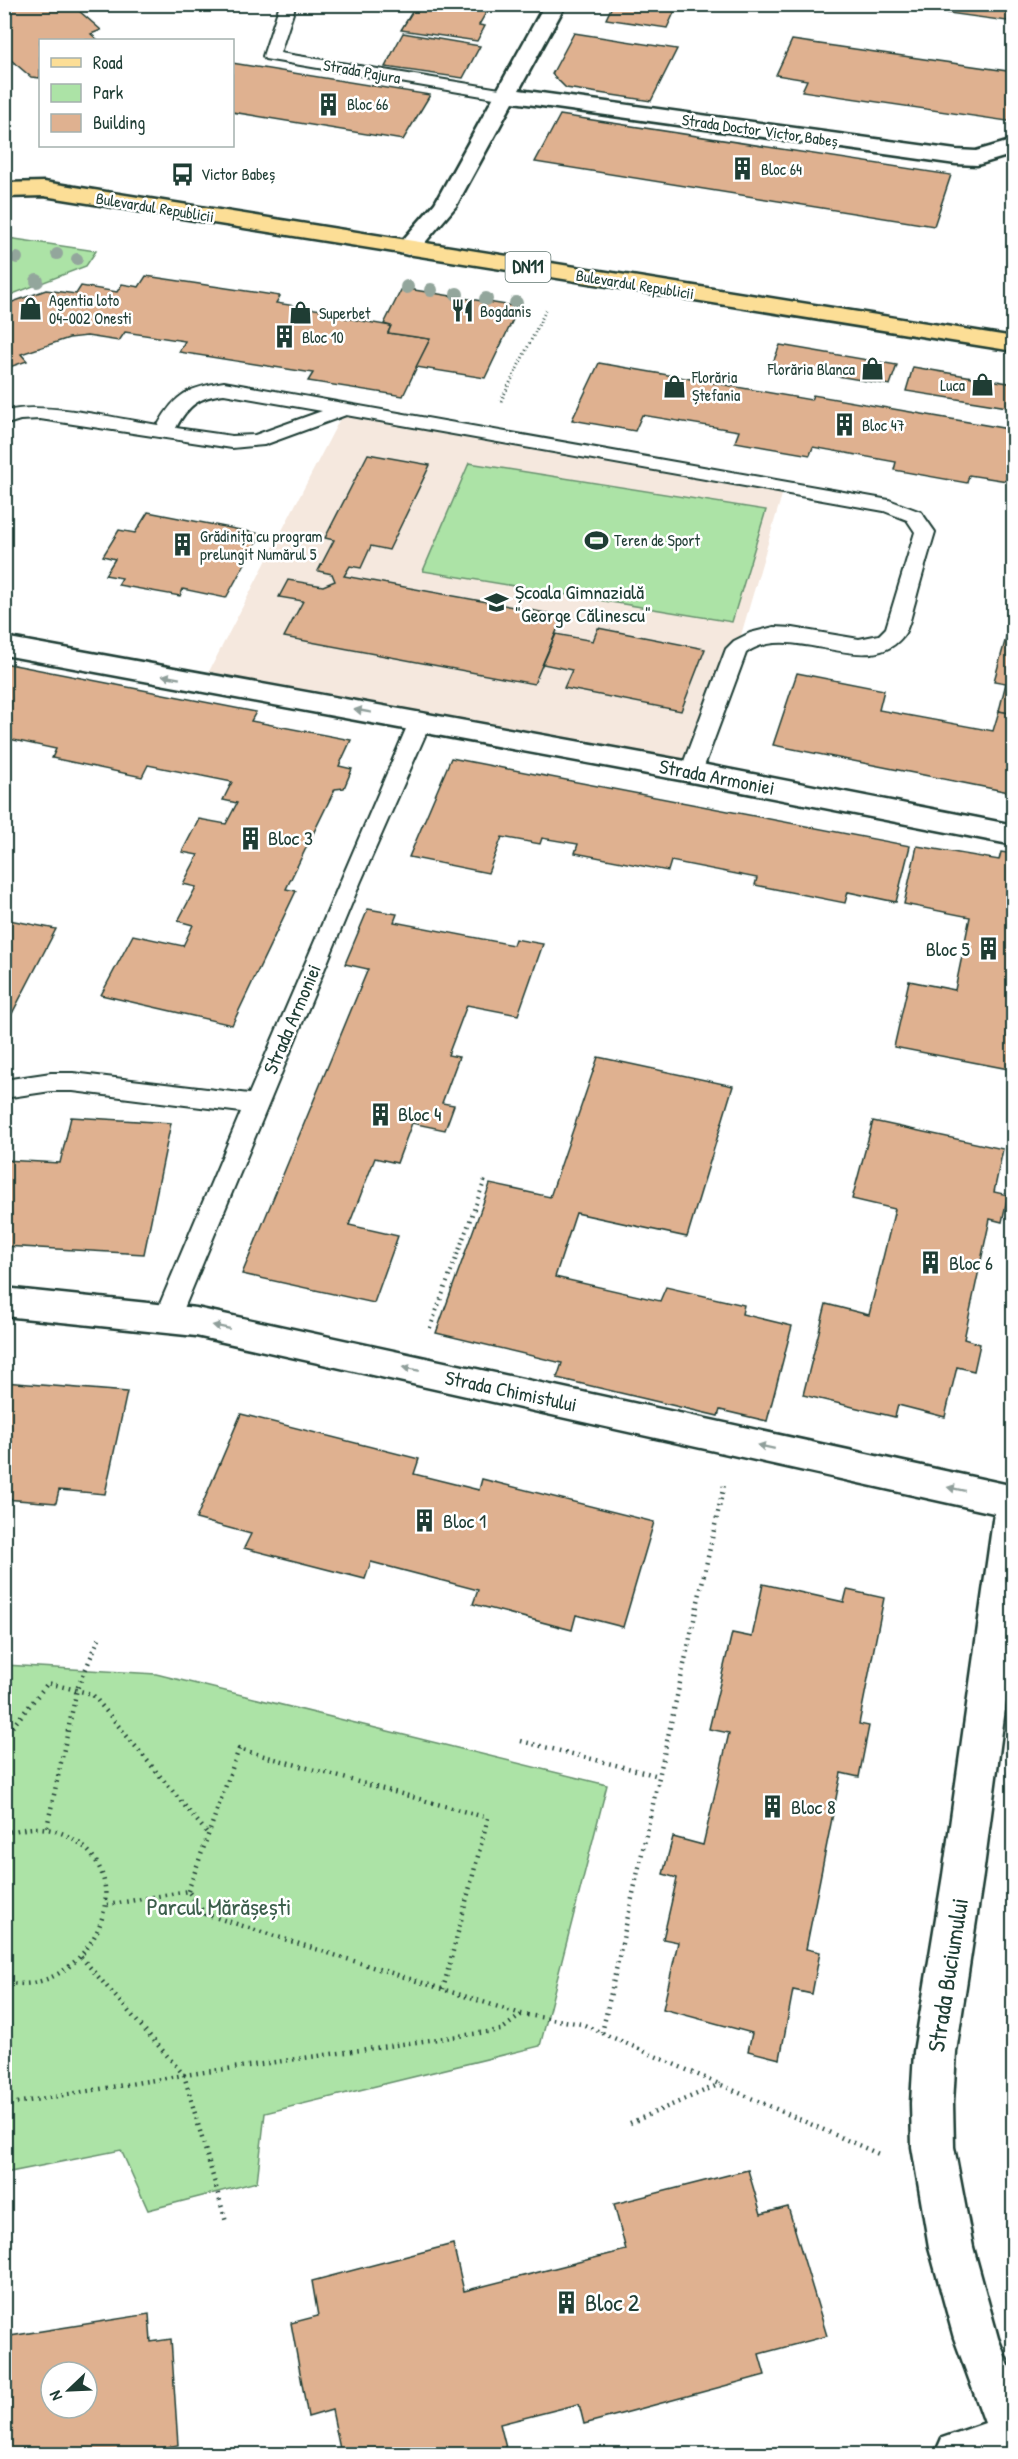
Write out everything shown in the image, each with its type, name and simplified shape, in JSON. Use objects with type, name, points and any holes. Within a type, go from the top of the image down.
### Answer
[{"type":"main road","name":"DN11","points":[[4,173],[44,189]]},
{"type":"main road","name":"Bulevardul Republicii","points":[[44,189],[1014,344]]},
{"type":"main road","name":"DN11","points":[[4,190],[44,189]]},
{"type":"street","points":[[408,248],[446,206],[556,4]]},
{"type":"street","name":"Strada Doctor Victor Babeș","points":[[506,94],[956,158],[977,158],[1014,147]]},
{"type":"street","name":"Strada Armoniei","points":[[4,646],[691,772],[1014,835]]},
{"type":"street","name":"Strada Chimistului","points":[[4,1302],[196,1322],[1013,1501]]},
{"type":"street","name":"Strada Buciumului","points":[[1013,1501],[963,1875],[935,2052],[932,2103],[933,2147],[951,2247],[976,2338],[1013,2437]]},
{"type":"street","points":[[958,2454],[1013,2437]]},
{"type":"lane","name":"Strada Pajura","points":[[288,4],[271,56],[506,94]]},
{"type":"lane","points":[[164,432],[182,400],[209,390],[224,388],[889,506],[914,516],[926,532],[896,630],[891,638],[870,646],[783,634],[768,635],[744,643],[737,649],[691,772]]},
{"type":"lane","points":[[4,419],[18,414],[40,413],[232,442],[257,441],[345,409]]},
{"type":"lane","name":"Strada Armoniei","points":[[166,1318],[350,881],[420,722]]},
{"type":"lane","points":[[4,1089],[51,1082],[73,1082],[256,1104]]},
{"type":"path","points":[[485,433],[550,302]]},
{"type":"path","points":[[415,1370],[486,1177]]},
{"type":"path","points":[[602,2033],[734,1440]]},
{"type":"path","points":[[47,1827],[77,1689],[101,1634]]},
{"type":"path","points":[[4,1737],[48,1683],[92,1694],[209,1835]]},
{"type":"path","points":[[521,1741],[659,1776]]},
{"type":"path","points":[[188,1891],[239,1749],[488,1818],[443,1989]]},
{"type":"path","points":[[4,1833],[19,1828],[47,1827],[69,1834],[88,1848],[101,1866],[107,1888],[107,1905],[97,1936],[81,1957],[58,1974],[48,1978],[29,1984],[4,1983]]},
{"type":"path","points":[[188,1891],[205,1914],[521,2014],[582,2024],[939,2180]]},
{"type":"path","points":[[107,1905],[188,1891]]},
{"type":"path","points":[[81,1957],[184,2075],[226,2222]]},
{"type":"path","points":[[4,2105],[184,2075],[501,2030],[521,2014]]},
{"type":"path","points":[[630,2123],[720,2084]]},
{"type":"shaded area","name":"Școala Gimnazială \"George Călinescu\"","points":[[345,409],[784,488],[737,649],[691,772],[203,683]]},
{"type":"green space","points":[[5,238],[96,251],[86,266],[5,297]]},
{"type":"green space","name":"Teren de Sport","points":[[469,463],[766,510],[732,622],[423,571]]},
{"type":"green space","name":"Parcul Mărășești","points":[[5,1665],[156,1674],[607,1785],[540,2046],[265,2113],[257,2182],[148,2210],[121,2150],[5,2173]]},
{"type":"building","points":[[4,4],[71,4],[101,30],[91,34],[97,39],[39,39],[39,78],[31,77],[4,54],[4,50],[8,49],[4,46]]},
{"type":"building","points":[[417,4],[491,4],[479,25],[485,26],[477,41],[401,30]]},
{"type":"building","points":[[613,4],[678,4],[667,28],[606,19]]},
{"type":"building","points":[[951,4],[1014,4],[1014,22],[948,13]]},
{"type":"building","points":[[403,33],[480,46],[463,78],[385,67]]},
{"type":"building","points":[[574,33],[677,49],[651,101],[566,88],[552,74]]},
{"type":"building","points":[[792,40],[1014,72],[1014,122],[802,91],[807,80],[776,75]]},
{"type":"building","name":"Bloc 66","points":[[234,63],[430,95],[403,140],[234,112]]},
{"type":"building","name":"Bloc 64","points":[[560,115],[951,175],[934,226],[535,162]]},
{"type":"building","name":"Bloc 10","points":[[146,276],[280,296],[276,303],[341,313],[339,317],[391,326],[388,333],[430,339],[403,396],[308,381],[313,373],[179,352],[185,341],[125,332],[119,341],[87,336],[69,338],[21,354],[27,361],[4,369],[4,305],[46,290],[76,294],[81,286],[117,292],[122,284],[139,287]]},
{"type":"building","points":[[402,288],[519,307],[485,378],[416,367],[430,339],[388,333],[391,326],[384,324]]},
{"type":"building","points":[[780,345],[897,365],[890,385],[772,365]]},
{"type":"building","name":"Bloc 47","points":[[599,363],[811,400],[813,395],[1014,430],[1014,482],[969,475],[967,483],[894,470],[896,462],[813,447],[810,455],[735,442],[739,431],[642,415],[635,431],[572,420]]},
{"type":"building","points":[[913,367],[1014,384],[1014,408],[906,391]]},
{"type":"building","points":[[368,454],[430,465],[389,550],[371,546],[361,568],[350,566],[344,576],[563,616],[534,684],[284,637],[303,601],[279,597],[288,580],[323,586],[335,581],[332,574],[318,571],[334,540],[325,538]]},
{"type":"building","name":"Grădinița cu program prelungit Numărul 5","points":[[148,512],[261,534],[226,598],[183,589],[180,596],[118,585],[122,578],[105,575],[115,559],[103,556],[119,530],[135,533]]},
{"type":"building","points":[[598,628],[705,649],[681,711],[564,688],[572,670],[543,664],[556,634],[593,641]]},
{"type":"building","points":[[1007,634],[1014,635],[1014,714],[999,711],[1006,683],[994,681]]},
{"type":"building","name":"Bloc 3","points":[[4,663],[256,712],[251,721],[351,740],[339,766],[352,769],[344,788],[335,789],[286,889],[296,891],[232,1025],[101,995],[133,935],[183,946],[193,925],[178,921],[196,887],[183,884],[198,855],[182,852],[199,819],[226,824],[237,803],[223,800],[232,782],[148,765],[142,777],[52,758],[56,749],[4,738]]},
{"type":"building","points":[[797,673],[884,690],[879,710],[993,731],[999,711],[1014,714],[1014,793],[773,745]]},
{"type":"building","points":[[451,758],[910,846],[896,902],[848,892],[845,903],[755,885],[757,878],[671,861],[668,871],[575,853],[578,844],[542,838],[540,844],[502,837],[488,873],[409,857]]},
{"type":"building","name":"Bloc 5","points":[[917,846],[999,860],[1001,852],[1014,854],[1014,1070],[894,1047],[909,981],[955,990],[970,917],[904,904]]},
{"type":"building","name":"Bloc 4","points":[[368,909],[397,914],[394,922],[513,945],[515,939],[543,944],[518,1015],[467,1005],[448,1055],[459,1057],[442,1103],[454,1105],[445,1130],[412,1123],[397,1163],[375,1158],[349,1225],[398,1236],[374,1303],[242,1274],[368,969],[345,964]]},
{"type":"building","points":[[4,919],[56,929],[4,1029]]},
{"type":"building","points":[[598,1057],[733,1086],[687,1237],[576,1213],[555,1277],[660,1301],[666,1287],[744,1305],[742,1314],[792,1326],[767,1421],[720,1410],[718,1416],[557,1378],[562,1363],[436,1333],[490,1184],[550,1197]]},
{"type":"building","points":[[71,1117],[171,1123],[144,1254],[4,1246],[4,1160],[60,1163]]},
{"type":"building","name":"Bloc 6","points":[[873,1121],[1003,1149],[994,1192],[1008,1195],[1002,1222],[990,1219],[964,1339],[980,1344],[974,1371],[957,1367],[945,1417],[898,1405],[895,1417],[803,1395],[826,1304],[869,1315],[895,1209],[852,1199]]},
{"type":"building","points":[[4,1382],[127,1392],[105,1494],[59,1490],[56,1503],[4,1499]]},
{"type":"building","name":"Bloc 1","points":[[241,1414],[419,1459],[414,1474],[479,1490],[482,1479],[654,1522],[623,1627],[576,1615],[572,1630],[473,1604],[478,1590],[371,1562],[365,1579],[244,1548],[251,1534],[196,1519]]},
{"type":"building","name":"Bloc 8","points":[[763,1584],[844,1602],[847,1590],[884,1598],[859,1724],[869,1726],[859,1777],[841,1773],[806,1949],[820,1952],[812,1994],[793,1990],[780,2059],[748,2051],[752,2033],[663,2009],[678,1942],[663,1939],[677,1878],[663,1874],[673,1837],[703,1845],[729,1733],[709,1729],[732,1633],[752,1637]]},
{"type":"building","name":"Bloc 2","points":[[748,2170],[761,2214],[788,2207],[827,2336],[759,2354],[765,2375],[584,2424],[579,2404],[500,2424],[507,2452],[495,2454],[341,2454],[332,2410],[308,2417],[291,2323],[318,2316],[312,2281],[453,2244],[464,2291],[626,2250],[614,2204]]},
{"type":"building","points":[[149,2314],[151,2342],[171,2339],[178,2445],[145,2451],[145,2454],[4,2454],[4,2337]]},
{"type":"place","name":"Bloc 66","points":[[329,104]]},
{"type":"place","name":"Bloc 64","points":[[743,169]]},
{"type":"place","name":"Victor Babeș","points":[[183,174]]},
{"type":"place","name":"Agentia loto 04-002 Onesti","points":[[31,309]]},
{"type":"place","name":"Bogdanis","points":[[462,311]]},
{"type":"place","name":"Superbet","points":[[301,313]]},
{"type":"place","name":"Bloc 10","points":[[284,337]]},
{"type":"place","name":"Florăria Blanca","points":[[873,369]]},
{"type":"place","name":"Luca","points":[[983,385]]},
{"type":"place","name":"Florăria Ștefania","points":[[674,386]]},
{"type":"place","name":"Bloc 47","points":[[844,425]]},
{"type":"place","name":"Teren de Sport","points":[[596,540]]},
{"type":"place","name":"Grădinița cu program prelungit Numărul 5","points":[[182,545]]},
{"type":"place","name":"Școala Gimnazială \"George Călinescu\"","points":[[497,603]]},
{"type":"place","name":"Bloc 3","points":[[250,838]]},
{"type":"place","name":"Bloc 5","points":[[988,949]]},
{"type":"place","name":"Bloc 4","points":[[380,1114]]},
{"type":"place","name":"Bloc 6","points":[[931,1263]]},
{"type":"place","name":"Bloc 1","points":[[425,1521]]},
{"type":"place","name":"Bloc 8","points":[[773,1807]]},
{"type":"place","name":"Bloc 2","points":[[567,2303]]}]
